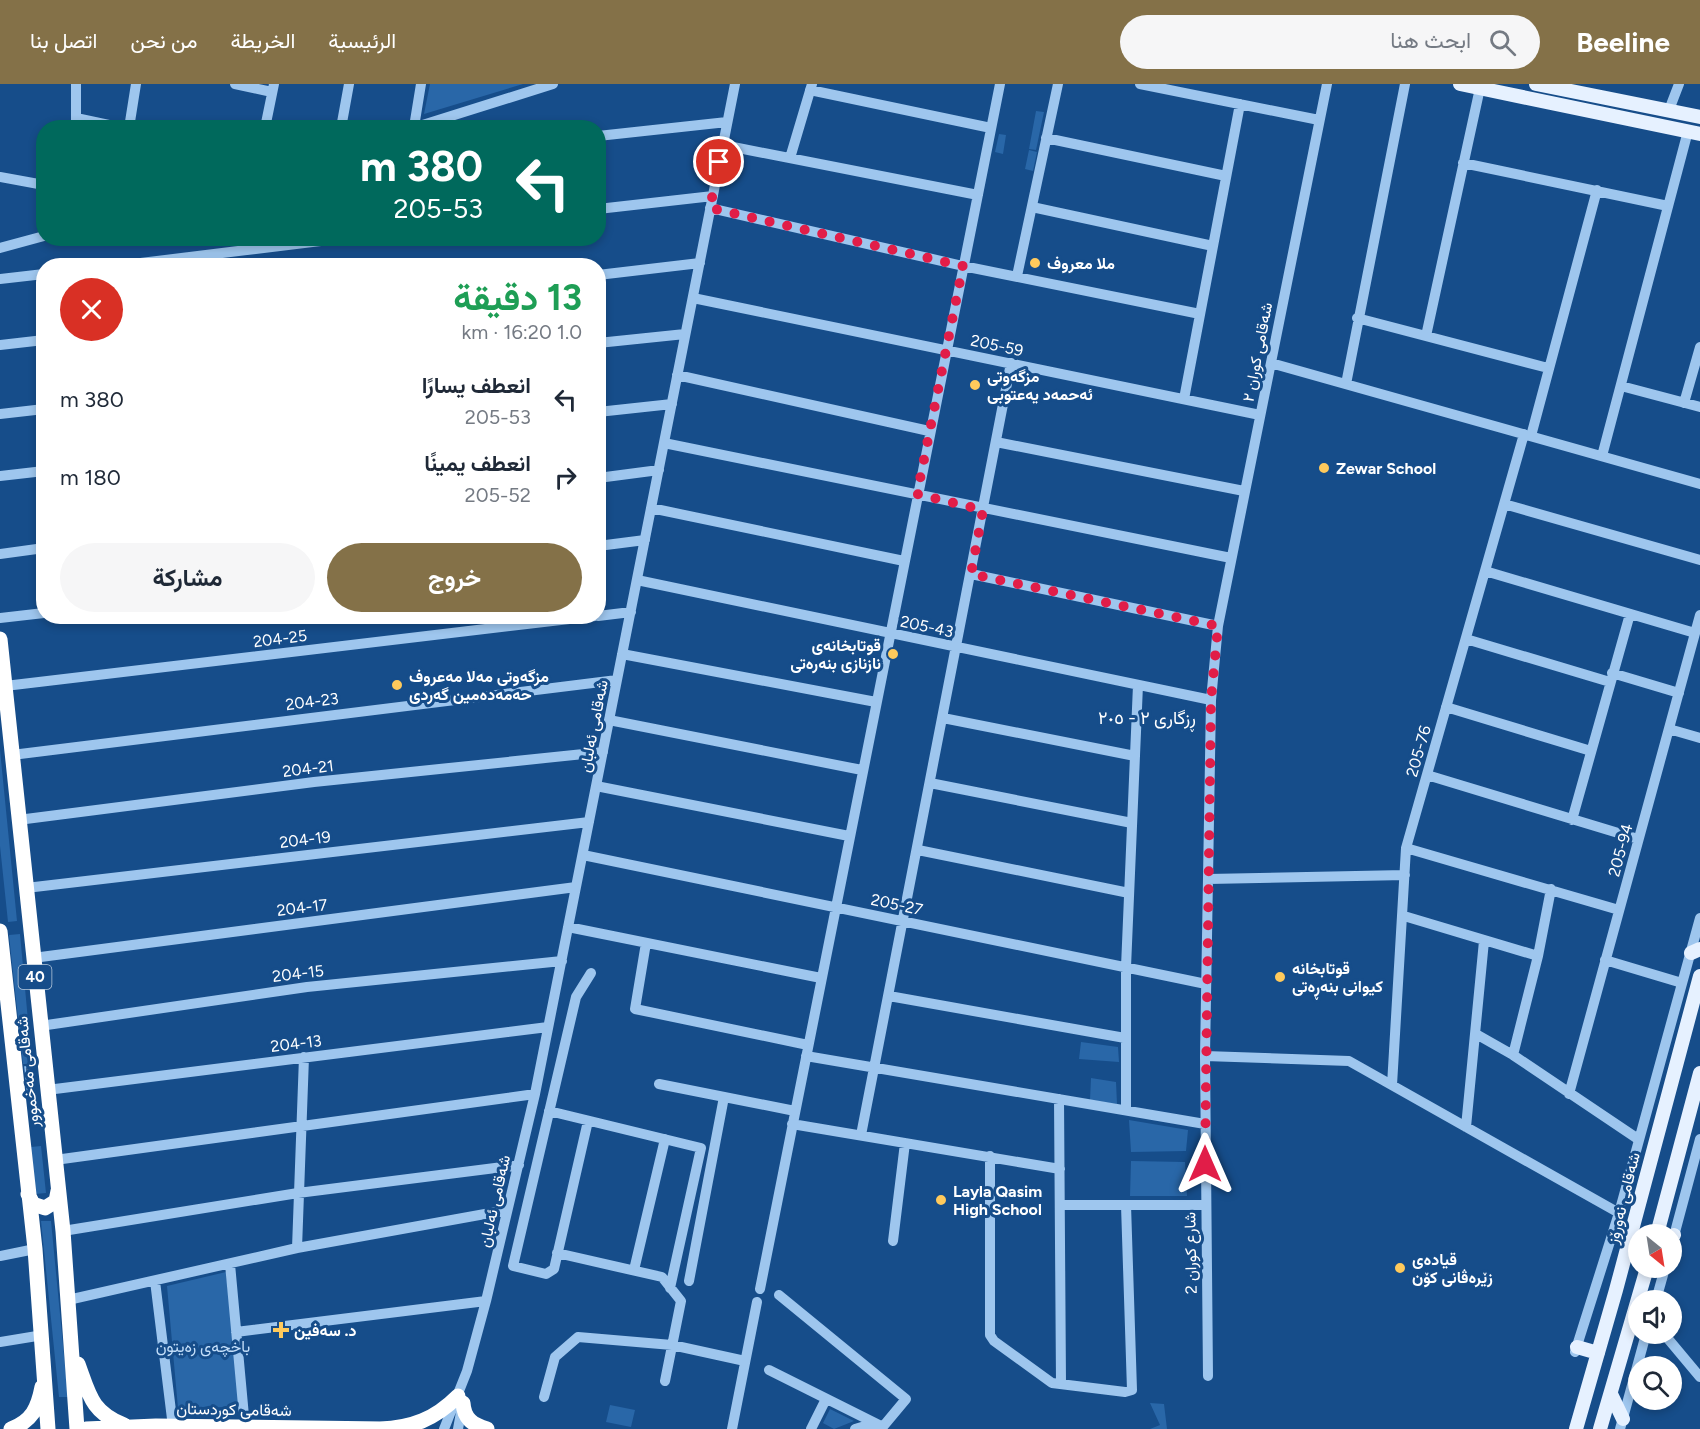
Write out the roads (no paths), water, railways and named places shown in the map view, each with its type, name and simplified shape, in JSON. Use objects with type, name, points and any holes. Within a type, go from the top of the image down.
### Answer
[{"type":"highway","name":"شەقامی مەخموور","points":[[0,639],[63,1231],[76,1429]]},
{"type":"highway","name":"شەقامی مەخموور","points":[[0,931],[3,987],[35,1249],[48,1429]]},
{"type":"highway","points":[[28,1194],[33,1204],[45,1208],[56,1202],[58,1189]]},
{"type":"highway","points":[[72,1347],[95,1406],[104,1416],[129,1427]]},
{"type":"highway","points":[[11,1429],[22,1425],[37,1408],[45,1369]]},
{"type":"highway","points":[[460,1400],[466,1417],[472,1424],[487,1429]]},
{"type":"highway","name":"شەقامی کوردستان","points":[[86,1429],[174,1426],[397,1428],[430,1419],[460,1400]]},
{"type":"main road","points":[[1460,84],[1479,88],[1526,91],[1694,132]]},
{"type":"main road","points":[[1536,84],[1700,117]]},
{"type":"main road","name":"شەقامی نەورۆز","points":[[1576,1429],[1616,1290],[1700,976]]},
{"type":"main road","points":[[1660,1224],[1700,1072]]},
{"type":"main road","points":[[1616,1290],[1628,1293]]},
{"type":"main road","points":[[1600,1429],[1628,1334]]},
{"type":"main road","points":[[1576,1350],[1598,1353]]},
{"type":"main road","points":[[1611,1394],[1622,1424]]},
{"type":"street","points":[[76,84],[76,120]]},
{"type":"street","points":[[130,120],[136,84]]},
{"type":"street","points":[[235,84],[273,88],[267,120]]},
{"type":"street","points":[[342,120],[349,84]]},
{"type":"street","points":[[414,120],[422,84]]},
{"type":"street","points":[[436,120],[553,84]]},
{"type":"street","name":"شەقامی ئەلبان","points":[[458,1429],[460,1400],[535,1094],[735,84]]},
{"type":"street","points":[[760,1289],[1000,84]]},
{"type":"street","points":[[1017,276],[1058,84]]},
{"type":"street","points":[[1140,84],[1319,120]]},
{"type":"street","name":"شەقامی کوران ٢","points":[[1218,626],[1327,84]]},
{"type":"street","points":[[1346,384],[1357,318],[1405,84]]},
{"type":"street","points":[[1669,110],[1679,84]]},
{"type":"street","points":[[790,158],[811,87],[991,128]]},
{"type":"street","points":[[1426,336],[1479,88]]},
{"type":"street","points":[[1184,399],[1240,104]]},
{"type":"street","points":[[606,135],[727,122]]},
{"type":"street","points":[[1602,456],[1668,206],[1694,132]]},
{"type":"street","points":[[1046,138],[1226,176]]},
{"type":"street","points":[[723,145],[978,195]]},
{"type":"street","points":[[1463,163],[1668,206]]},
{"type":"street","points":[[0,177],[36,184]]},
{"type":"street","name":"205-76","points":[[1392,1086],[1404,916],[1406,848],[1504,504],[1548,368],[1597,190]]},
{"type":"street","points":[[606,208],[713,196]]},
{"type":"street","points":[[1032,207],[1213,246]]},
{"type":"street","points":[[710,208],[963,266],[1200,314]]},
{"type":"street","points":[[0,248],[36,238]]},
{"type":"street","points":[[181,258],[280,246]]},
{"type":"street","points":[[606,274],[699,263]]},
{"type":"street","points":[[0,279],[36,275]]},
{"type":"street","name":"205-59","points":[[693,298],[1260,415]]},
{"type":"street","points":[[1357,318],[1548,368]]},
{"type":"street","points":[[606,342],[685,334]]},
{"type":"street","points":[[0,345],[36,341]]},
{"type":"street","points":[[1684,403],[1700,347]]},
{"type":"street","points":[[861,1135],[1011,363]]},
{"type":"street","points":[[1271,363],[1700,484]]},
{"type":"street","points":[[677,375],[930,431]]},
{"type":"street","points":[[1621,386],[1700,407]]},
{"type":"street","points":[[606,411],[672,404]]},
{"type":"street","points":[[0,414],[36,410]]},
{"type":"street","points":[[996,442],[1244,491]]},
{"type":"street","points":[[664,443],[917,494],[983,510],[1231,558]]},
{"type":"street","points":[[606,477],[659,470]]},
{"type":"street","points":[[0,476],[36,472]]},
{"type":"street","points":[[1504,504],[1700,560]]},
{"type":"street","points":[[651,508],[904,561]]},
{"type":"street","points":[[606,545],[645,540]]},
{"type":"street","points":[[0,554],[36,549]]},
{"type":"street","points":[[1485,571],[1695,633]]},
{"type":"street","points":[[971,574],[1218,626]]},
{"type":"street","name":"205-43","points":[[637,580],[1211,700]]},
{"type":"street","name":"204-25","points":[[606,615],[631,612]]},
{"type":"street","points":[[0,618],[36,614]]},
{"type":"street","points":[[1572,819],[1630,614]]},
{"type":"street","name":"205-94","points":[[1569,1094],[1700,615]]},
{"type":"street","name":"204-25","points":[[5,686],[529,624]]},
{"type":"street","name":"شارع كوران 2","points":[[1208,1376],[1204,1204],[1205,1056],[1211,700],[1218,626]]},
{"type":"street","points":[[1466,639],[1679,693]]},
{"type":"street","points":[[622,654],[876,702]]},
{"type":"street","name":"204-23","points":[[12,755],[617,680]]},
{"type":"street","points":[[1126,1110],[1126,967],[1138,685]]},
{"type":"street","points":[[1446,707],[1591,751]]},
{"type":"street","points":[[943,718],[1135,756]]},
{"type":"street","points":[[609,720],[862,770]]},
{"type":"street","points":[[1669,729],[1700,738]]},
{"type":"street","name":"204-21","points":[[18,820],[314,782],[603,752]]},
{"type":"street","points":[[1427,775],[1638,839]]},
{"type":"street","points":[[930,783],[1132,823]]},
{"type":"street","points":[[596,786],[849,836]]},
{"type":"street","name":"204-19","points":[[26,888],[589,822]]},
{"type":"street","points":[[1406,848],[1619,910]]},
{"type":"street","points":[[918,850],[1129,893]]},
{"type":"street","name":"205-27","points":[[583,855],[1206,984]]},
{"type":"street","points":[[1208,879],[1405,875]]},
{"type":"street","name":"204-17","points":[[33,958],[576,887]]},
{"type":"street","points":[[1513,1055],[1538,956],[1551,889]]},
{"type":"street","points":[[1404,916],[1538,956]]},
{"type":"street","points":[[1576,1350],[1619,1213],[1682,983],[1695,951],[1700,918]]},
{"type":"street","points":[[568,927],[821,978]]},
{"type":"street","points":[[1466,1127],[1484,941]]},
{"type":"street","points":[[646,943],[635,1009],[874,1068],[1205,1124]]},
{"type":"street","points":[[1605,960],[1682,983]]},
{"type":"street","name":"204-15","points":[[40,1026],[307,987],[562,961]]},
{"type":"street","points":[[588,1121],[554,1269],[546,1274],[513,1266],[576,997],[591,973]]},
{"type":"street","points":[[889,996],[1125,1038]]},
{"type":"street","name":"204-13","points":[[47,1089],[548,1027]]},
{"type":"street","points":[[1476,1034],[1513,1055],[1638,1139]]},
{"type":"street","points":[[1205,1056],[1349,1061],[1619,1213]]},
{"type":"street","points":[[297,1248],[304,1057]]},
{"type":"street","points":[[659,1084],[795,1111]]},
{"type":"street","points":[[55,1160],[301,1128],[535,1094]]},
{"type":"street","points":[[688,1281],[724,1097]]},
{"type":"street","points":[[1059,1099],[1061,1384]]},
{"type":"street","points":[[549,1111],[701,1148],[670,1288]]},
{"type":"street","points":[[792,1124],[1060,1169]]},
{"type":"street","points":[[634,1270],[665,1139]]},
{"type":"street","points":[[1676,1224],[1700,1139]]},
{"type":"street","points":[[893,1241],[905,1143]]},
{"type":"street","points":[[990,1156],[988,1324],[990,1335],[994,1341],[1052,1383],[1125,1392],[1133,1388],[1126,1204]]},
{"type":"street","points":[[63,1231],[298,1193],[519,1166]]},
{"type":"street","points":[[1060,1205],[1204,1204]]},
{"type":"street","points":[[68,1300],[297,1248],[507,1210]]},
{"type":"street","points":[[0,1256],[35,1249]]},
{"type":"street","points":[[557,1253],[662,1276],[681,1301],[665,1381]]},
{"type":"street","points":[[230,1264],[245,1427]]},
{"type":"street","points":[[155,1281],[174,1426]]},
{"type":"street","points":[[778,1295],[906,1399],[880,1426],[855,1429]]},
{"type":"street","points":[[236,1332],[486,1301]]},
{"type":"street","points":[[732,1429],[757,1302]]},
{"type":"street","points":[[0,1342],[42,1335]]},
{"type":"street","points":[[544,1396],[557,1354],[578,1337],[672,1345],[745,1361]]},
{"type":"street","points":[[1622,1424],[1643,1344]]},
{"type":"street","points":[[1672,1344],[1700,1377]]},
{"type":"street","points":[[769,1370],[880,1426]]},
{"type":"street","points":[[811,1429],[826,1398]]},
{"type":"street","name":"شەقامی ئەلبان","points":[[444,1429],[460,1400]]},
{"type":"place","name":"ملا معروف","points":[[1035,263]]},
{"type":"place","name":"مزگەوتی ئەحمەد یەعتوبی","points":[[975,385]]},
{"type":"place","name":"Zewar School","points":[[1324,468]]},
{"type":"place","name":"قوتابخانەی نازنازی بنەرەتی","points":[[893,654]]},
{"type":"place","name":"مزگەوتی مەلا مەعروف حەمەدەمین گەردی","points":[[397,685]]},
{"type":"place","name":"قوتابخانە کیوانی بنەڕەتی","points":[[1280,977]]},
{"type":"place","name":"Layla Qasim High School","points":[[941,1200]]},
{"type":"place","name":"قیادەی زێرەڤانی کۆن","points":[[1400,1268]]},
{"type":"place","name":"د. سەفین","points":[[281,1330]]},
{"type":"district","name":"ڕزگاری ٢ - ٢٠٥","points":[[1147,718]]},
{"type":"park label","name":"باخچەی زەیتون","points":[[203,1346]]}]
